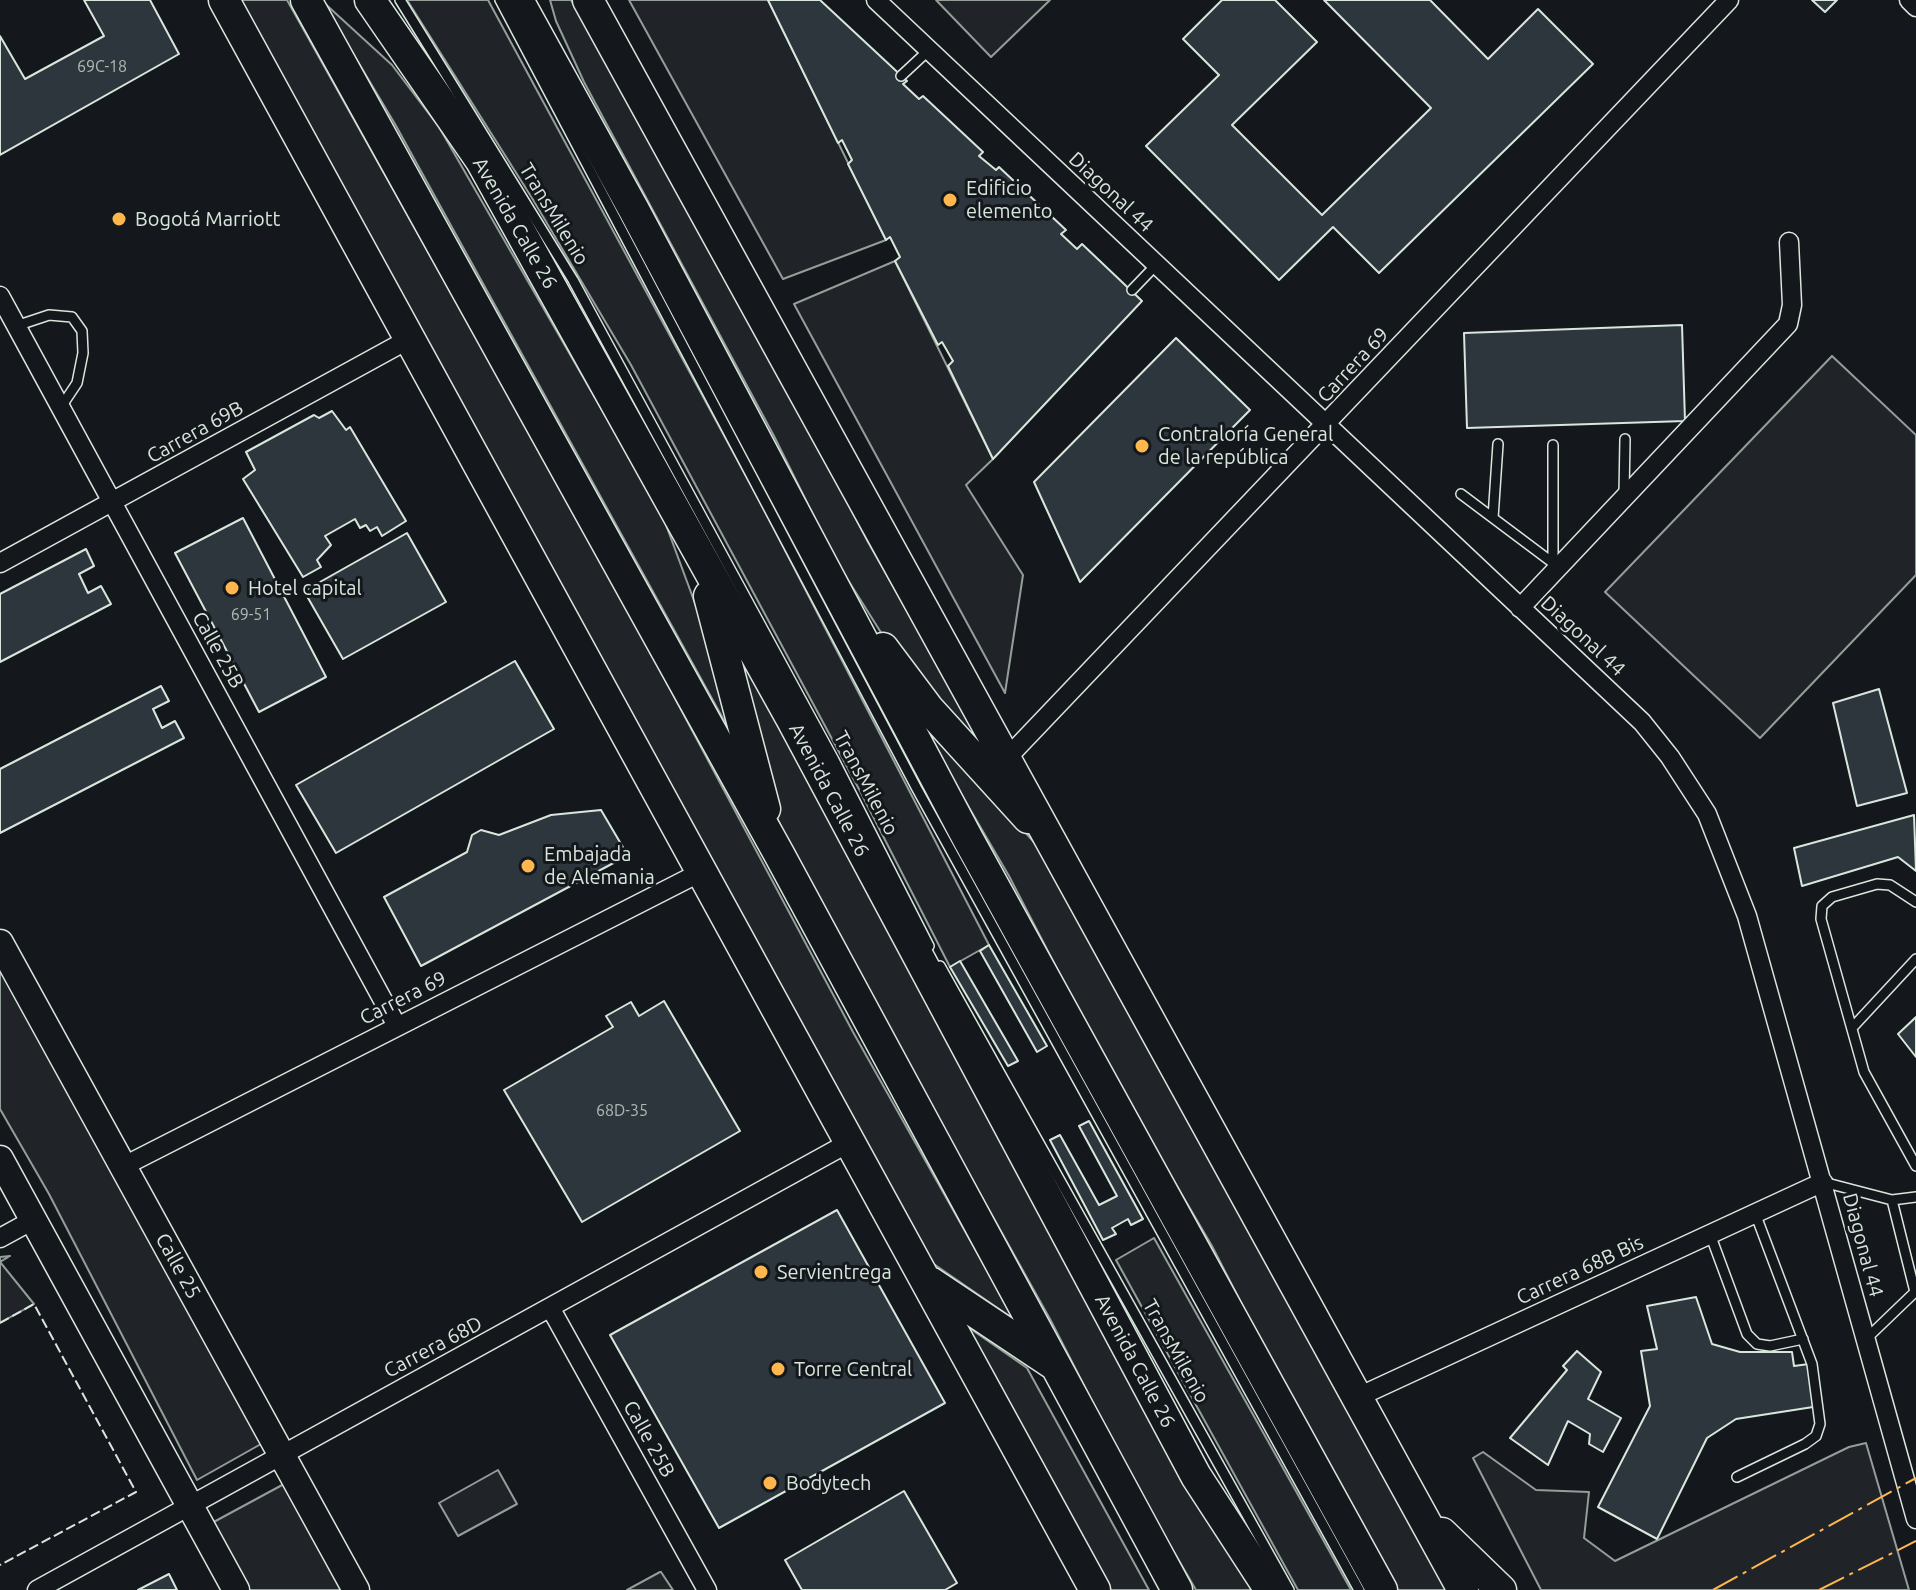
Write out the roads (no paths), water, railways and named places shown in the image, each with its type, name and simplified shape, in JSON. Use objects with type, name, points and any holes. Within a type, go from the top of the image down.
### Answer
[{"type":"main road","points":[[224,0],[1095,1590]]},
{"type":"main road","points":[[306,0],[779,854],[1177,1590]]},
{"type":"main road","points":[[346,0],[430,87]]},
{"type":"main road","name":"Avenida Calle 26","points":[[370,0],[481,161],[792,720],[1196,1476],[1270,1590]]},
{"type":"main road","points":[[518,0],[968,839],[1382,1590]]},
{"type":"main road","points":[[541,0],[593,135]]},
{"type":"main road","points":[[588,0],[1463,1590]]},
{"type":"main road","points":[[674,509],[714,609],[779,854]]},
{"type":"main road","points":[[816,551],[928,708],[1059,851]]},
{"type":"main road","points":[[925,1279],[1058,1367]]},
{"type":"main road","points":[[1420,1513],[1501,1590]]},
{"type":"main road","points":[[1144,1531],[1166,1590]]},
{"type":"street","name":"Diagonal 44","points":[[876,0],[1325,427],[1642,722],[1670,757],[1707,814],[1747,916],[1916,1519]]},
{"type":"street","name":"Carrera 69","points":[[1007,758],[1729,0]]},
{"type":"street","points":[[1909,0],[1916,7]]},
{"type":"street","points":[[1520,608],[1553,568],[1624,498],[1788,324],[1792,305],[1789,242]]},
{"type":"street","name":"Calle 25B","points":[[0,296],[397,1026]]},
{"type":"street","name":"Carrera 69B","points":[[0,563],[411,338]]},
{"type":"street","name":"Carrera 69","points":[[124,1166],[703,871]]},
{"type":"street","name":"Calle 25","points":[[0,943],[356,1590]]},
{"type":"street","name":"Carrera 68D","points":[[37,1590],[850,1142]]},
{"type":"street","points":[[0,1159],[236,1590]]},
{"type":"street","name":"Carrera 68B Bis","points":[[1356,1398],[1823,1182]]},
{"type":"street","points":[[0,1238],[33,1220]]},
{"type":"street","name":"Calle 25B","points":[[551,1309],[707,1590]]},
{"type":"lane","name":"TransMilenio","points":[[400,0],[573,280],[834,760],[937,960],[1289,1590]]},
{"type":"lane","points":[[500,0],[917,789],[1359,1590]]},
{"type":"lane","points":[[901,76],[929,50]]},
{"type":"lane","points":[[1132,290],[1156,265]]},
{"type":"lane","points":[[16,326],[49,315],[72,317],[82,331],[83,353],[77,383],[61,408]]},
{"type":"lane","points":[[1624,498],[1625,439]]},
{"type":"lane","points":[[1493,518],[1498,444]]},
{"type":"lane","points":[[1553,445],[1553,568]]},
{"type":"lane","points":[[1461,494],[1553,568]]},
{"type":"lane","points":[[1916,902],[1890,885],[1877,884],[1832,897],[1822,906],[1821,919],[1864,1072],[1916,1166]]},
{"type":"lane","points":[[1852,1028],[1916,959]]},
{"type":"lane","points":[[1823,1182],[1892,1200],[1916,1197]]},
{"type":"lane","points":[[1865,1340],[1915,1292],[1892,1200]]},
{"type":"lane","points":[[1737,1477],[1816,1436],[1820,1412],[1812,1364],[1755,1213]]},
{"type":"lane","points":[[1710,1234],[1747,1334],[1757,1344],[1770,1346],[1803,1339]]},
{"type":"place","name":"Edificio elemento","points":[[950,200]]},
{"type":"place","name":"Bogotá Marriott","points":[[119,219]]},
{"type":"place","name":"Contraloría General de la república","points":[[1142,446]]},
{"type":"place","name":"Hotel capital","points":[[232,588]]},
{"type":"place","name":"Embajada de Alemania","points":[[528,866]]},
{"type":"place","name":"Servientrega","points":[[761,1272]]},
{"type":"place","name":"Torre Central","points":[[778,1369]]},
{"type":"place","name":"Bodytech","points":[[770,1483]]}]
